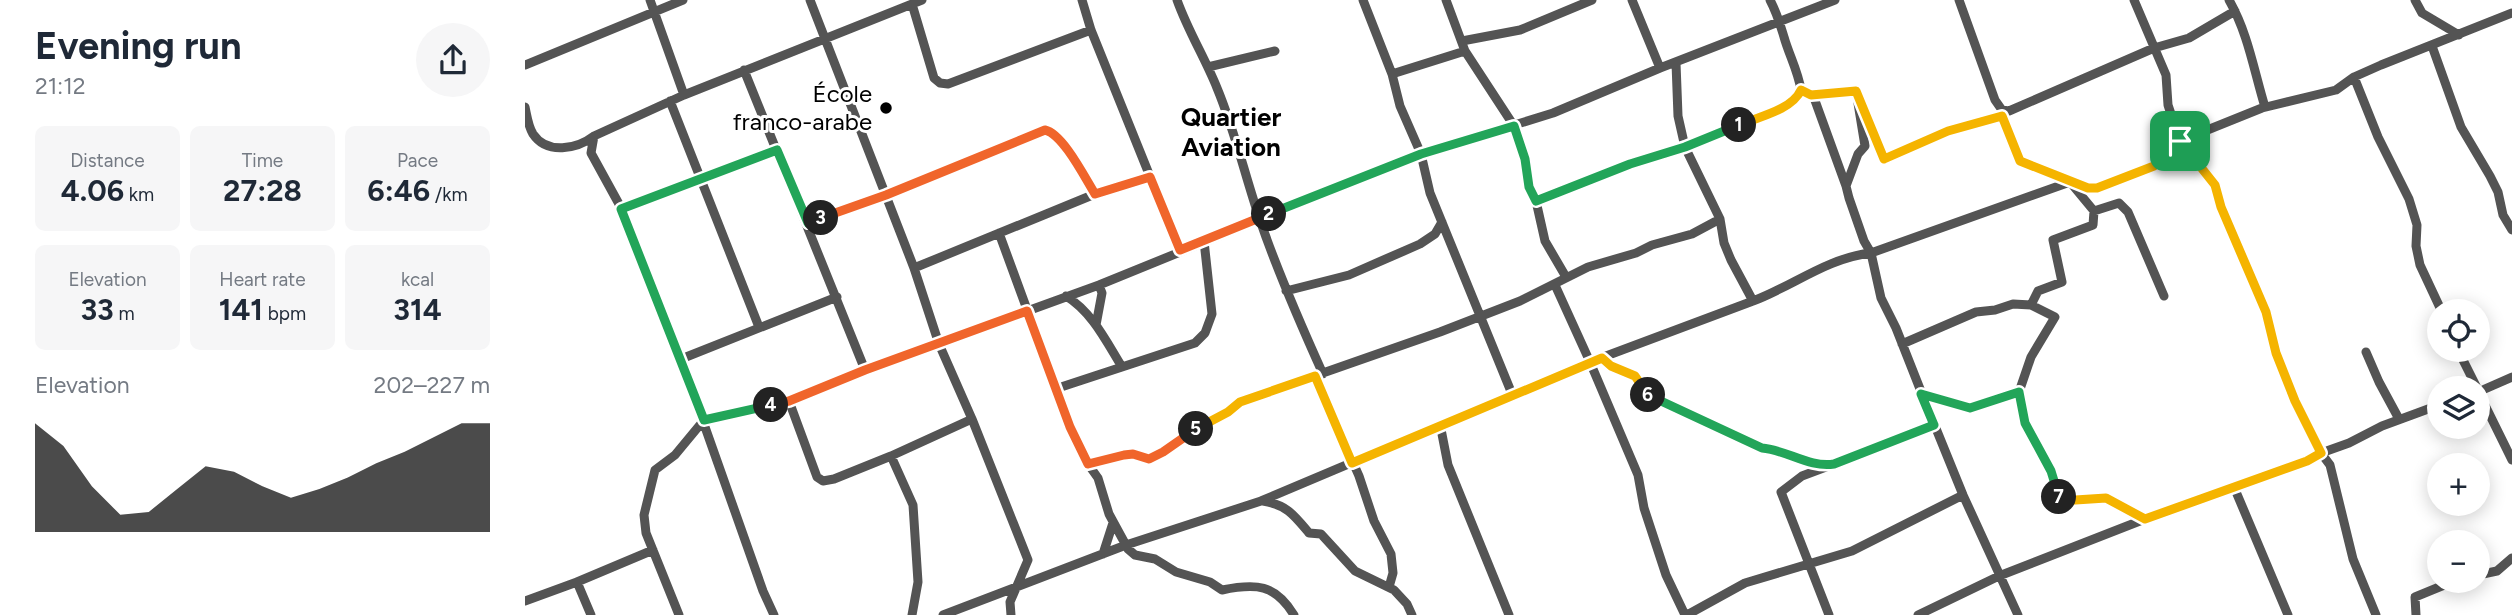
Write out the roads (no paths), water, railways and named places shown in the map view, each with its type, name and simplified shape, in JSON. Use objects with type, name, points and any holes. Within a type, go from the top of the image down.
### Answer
[{"type":"street","points":[[650,0],[684,94]]},
{"type":"street","points":[[525,65],[684,0]]},
{"type":"street","points":[[810,0],[914,268],[939,344],[1037,579]]},
{"type":"street","points":[[525,107],[530,127],[541,142],[568,148],[584,143],[684,94],[922,0]]},
{"type":"street","points":[[1082,0],[1091,30],[1180,250]]},
{"type":"street","points":[[1177,0],[1231,125],[1259,218],[1286,292],[1374,520],[1391,554],[1393,573],[1389,587]]},
{"type":"street","points":[[1363,0],[1392,74],[1399,106],[1421,154],[1430,193],[1511,394]]},
{"type":"street","points":[[1446,0],[1465,51],[1514,126],[1545,241],[1566,277]]},
{"type":"street","points":[[1462,41],[1520,30],[1592,0]]},
{"type":"street","points":[[1632,0],[1660,68]]},
{"type":"street","points":[[1536,201],[1630,164],[1685,147],[1784,107],[1798,98],[1801,90],[1798,71],[1784,38],[1781,21],[1770,0]]},
{"type":"street","points":[[679,615],[646,533],[643,514],[655,470],[675,455],[704,420],[789,401],[865,370],[1098,285],[1421,154],[1553,113],[1835,0]]},
{"type":"street","points":[[1959,0],[1995,100],[2002,110],[2009,111],[2154,48],[2189,38],[2235,11]]},
{"type":"street","points":[[2134,0],[2166,75],[2168,105],[2180,141],[2215,185],[2221,207],[2266,312],[2276,353],[2295,401],[2321,453],[2330,465],[2353,559],[2377,615]]},
{"type":"street","points":[[2229,0],[2251,55],[2265,107]]},
{"type":"street","points":[[2415,0],[2422,13],[2459,35]]},
{"type":"street","points":[[912,4],[935,78],[940,83],[948,84],[1091,30]]},
{"type":"street","points":[[1856,91],[1884,159],[1948,131],[2002,116],[2020,161],[2070,182],[2097,188],[2154,166],[2180,141],[2265,107],[2336,90],[2354,77],[2512,13]]},
{"type":"street","points":[[2432,46],[2461,127],[2498,192],[2503,215],[2512,230]]},
{"type":"street","points":[[1208,67],[1275,51]]},
{"type":"street","points":[[1392,74],[1465,51]]},
{"type":"street","points":[[1676,63],[1678,116],[1685,147],[1720,219],[1724,243],[1731,260],[1753,302]]},
{"type":"street","points":[[744,70],[808,223],[865,370]]},
{"type":"street","points":[[2354,77],[2378,137],[2409,199],[2417,225],[2416,246],[2420,265],[2436,299]]},
{"type":"street","points":[[1801,90],[1813,95],[1856,91]]},
{"type":"street","points":[[1846,186],[1858,154],[1865,146],[1856,91]]},
{"type":"street","points":[[1813,95],[1864,241],[1871,253],[1881,298],[1963,495],[2018,615]]},
{"type":"street","points":[[670,102],[759,327]]},
{"type":"street","points":[[808,223],[886,195],[1045,130],[1061,141],[1095,194]]},
{"type":"street","points":[[594,136],[591,153],[621,209],[681,359],[763,591],[774,615]]},
{"type":"street","points":[[621,209],[777,150]]},
{"type":"street","points":[[914,268],[1095,194],[1150,177]]},
{"type":"street","points":[[2031,304],[2038,291],[2062,282],[2053,240],[2093,225],[2094,211],[2070,182]]},
{"type":"street","points":[[943,615],[1126,545],[1261,501],[1590,362],[1773,294],[1827,265],[1852,256],[1871,253],[2070,182]]},
{"type":"street","points":[[2094,211],[2119,203],[2128,212],[2164,296]]},
{"type":"street","points":[[1088,464],[1133,454],[1149,459],[1228,412],[1240,402],[1481,315],[1555,285],[1588,267],[1692,234],[1720,219]]},
{"type":"street","points":[[1286,292],[1349,275],[1420,244],[1435,234],[1441,222]]},
{"type":"street","points":[[999,233],[1055,389],[1088,464],[1098,478],[1113,523],[1126,545],[1135,555],[1155,559],[1176,572],[1210,582],[1222,590],[1245,585],[1271,590],[1294,615]]},
{"type":"street","points":[[1055,389],[1195,343],[1205,332],[1212,314],[1203,241]]},
{"type":"street","points":[[1095,325],[1102,293],[1098,285]]},
{"type":"street","points":[[1555,285],[1638,475],[1644,508],[1658,553],[1686,615],[1745,583],[1852,551],[1963,495]]},
{"type":"street","points":[[1066,296],[1077,302],[1122,367]]},
{"type":"street","points":[[681,359],[837,297]]},
{"type":"street","points":[[1902,344],[1976,312],[1996,310],[2013,304],[2031,304],[2055,317],[2031,357],[2019,392],[2025,423],[2051,471],[2060,501],[2106,498],[2145,519]]},
{"type":"street","points":[[2366,352],[2399,419]]},
{"type":"street","points":[[1602,358],[1611,366],[1635,376],[1649,395],[1762,448],[1820,466],[1834,464]]},
{"type":"street","points":[[2490,386],[2512,377]]},
{"type":"street","points":[[1921,394],[1970,408],[2019,392]]},
{"type":"street","points":[[789,401],[817,477],[823,481],[891,456],[972,419]]},
{"type":"street","points":[[1918,615],[1999,576],[2145,519],[2307,461],[2427,409]]},
{"type":"street","points":[[2490,415],[2512,460]]},
{"type":"street","points":[[1440,424],[1448,465],[1509,615]]},
{"type":"street","points":[[1829,615],[1781,492],[1803,476],[1934,425]]},
{"type":"street","points":[[891,456],[913,505],[918,582],[912,615]]},
{"type":"street","points":[[2234,487],[2288,615]]},
{"type":"street","points":[[1261,501],[1278,503],[1292,512],[1309,533],[1321,534],[1355,571],[1389,587],[1407,604],[1412,615]]},
{"type":"street","points":[[1103,554],[1113,523]]},
{"type":"street","points":[[525,601],[653,550]]},
{"type":"street","points":[[2490,572],[2497,571],[2512,558]]},
{"type":"street","points":[[1011,615],[1010,602],[1014,588],[1028,560]]},
{"type":"street","points":[[577,582],[591,615]]},
{"type":"street","points":[[2416,615],[2415,597],[2427,592]]},
{"type":"place","name":"École franco-arabe","points":[[886,108]]},
{"type":"district","name":"Quartier Aviation","points":[[1231,132]]}]
